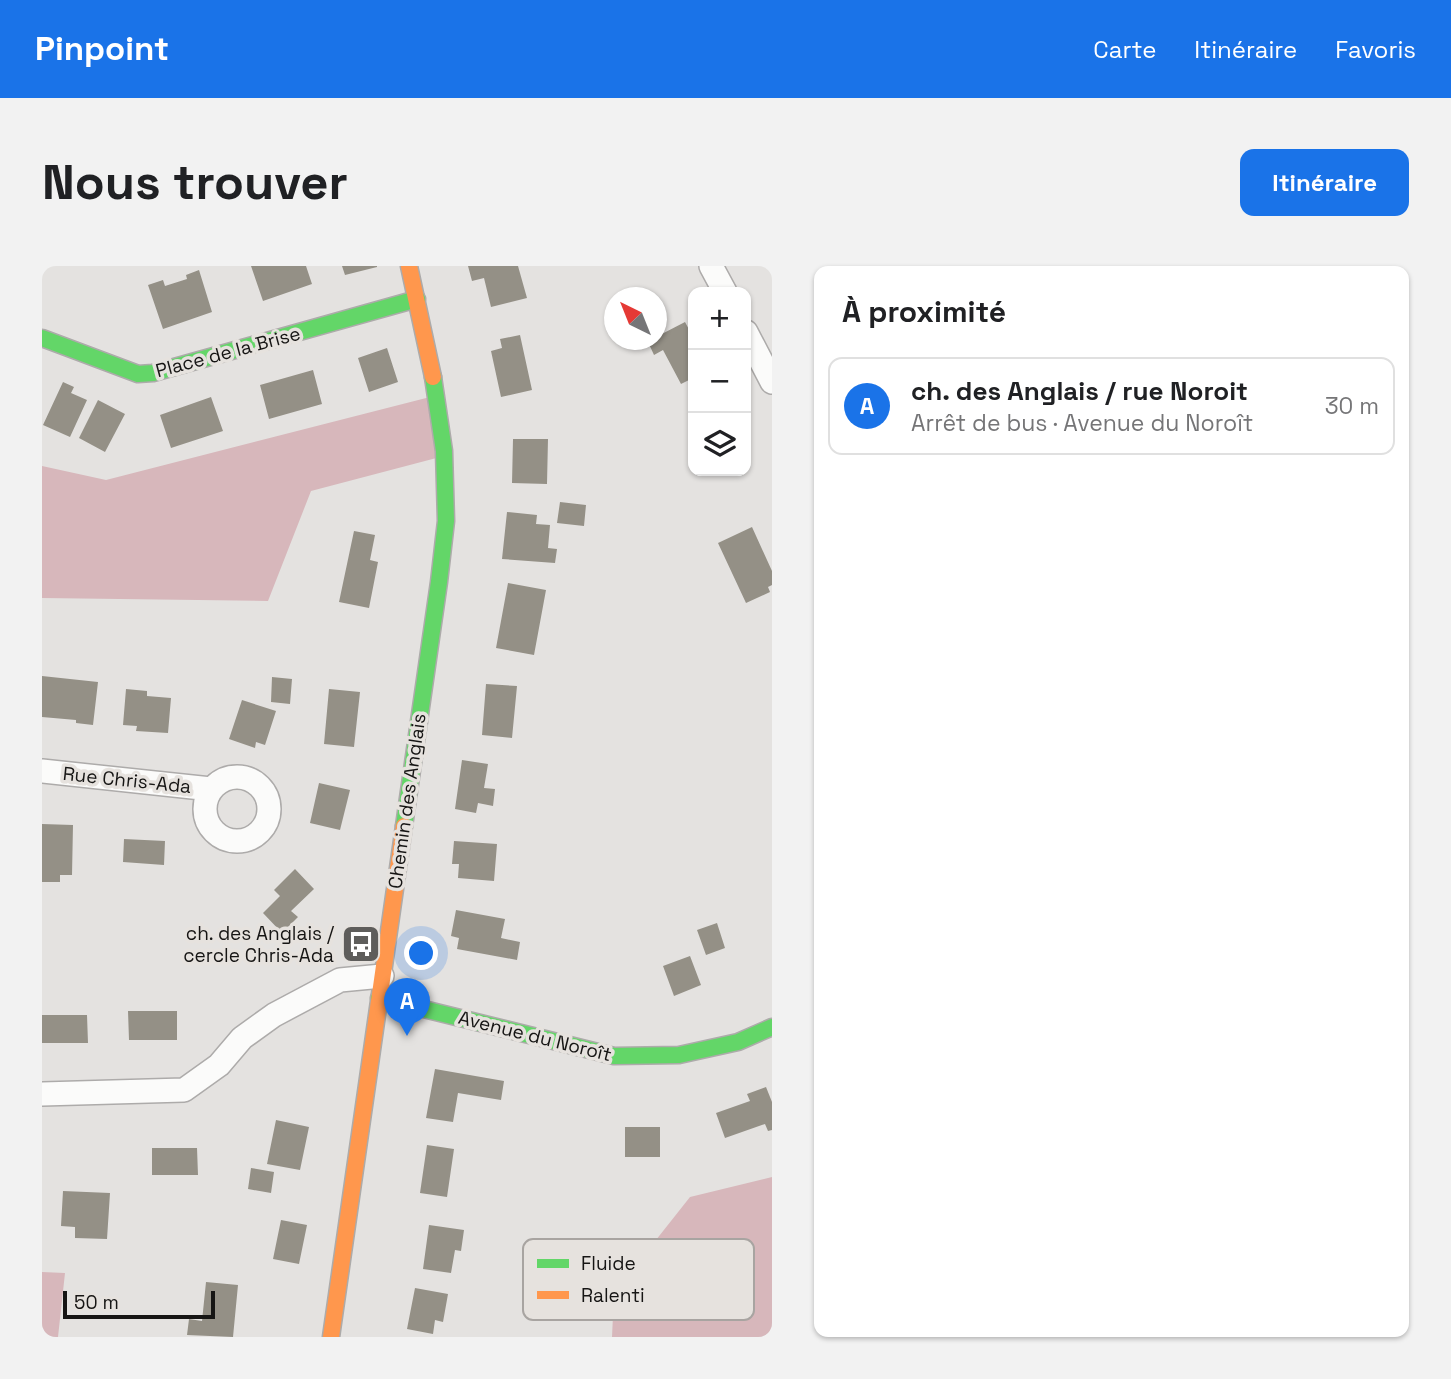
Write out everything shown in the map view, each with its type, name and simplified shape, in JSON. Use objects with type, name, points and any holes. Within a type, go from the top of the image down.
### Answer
[{"type":"street","name":"Chemin des Anglais","points":[[331,1337],[439,582],[446,513],[444,456],[435,384],[409,266]]},
{"type":"street","points":[[711,266],[722,287]]},
{"type":"street","name":"Place de la Brise","points":[[42,338],[138,374],[153,373],[417,299]]},
{"type":"street","points":[[751,342],[772,382]]},
{"type":"street","name":"Rue Chris-Ada","points":[[42,771],[211,789]]},
{"type":"street","points":[[42,1094],[184,1090],[219,1065],[242,1038],[274,1015],[340,980],[381,987]]},
{"type":"street","name":"Avenue du Noroît","points":[[381,987],[614,1056],[679,1055],[738,1042],[772,1027]]},
{"type":"shaded area","points":[[434,396],[444,456],[311,491],[268,601],[42,598],[42,466],[106,480]]},
{"type":"shaded area","points":[[772,1177],[772,1337],[612,1337],[613,1320],[754,1320],[754,1239],[657,1239],[690,1197]]},
{"type":"shaded area","points":[[42,1272],[65,1273],[58,1337],[42,1337]]},
{"type":"building","points":[[251,266],[306,266],[312,284],[263,301]]},
{"type":"building","points":[[342,266],[377,266],[377,267],[345,275]]},
{"type":"building","points":[[468,266],[518,266],[527,298],[491,307],[484,278],[472,281]]},
{"type":"building","points":[[199,270],[212,312],[163,329],[148,285],[163,280],[165,286],[187,279],[186,275]]},
{"type":"building","points":[[685,322],[688,328],[688,380],[681,384],[663,350],[667,350],[667,331]]},
{"type":"building","points":[[520,335],[532,390],[501,397],[491,351],[502,348],[500,339]]},
{"type":"building","points":[[387,348],[398,382],[369,392],[358,358]]},
{"type":"building","points":[[313,370],[322,404],[269,419],[260,385]]},
{"type":"building","points":[[63,382],[74,387],[71,393],[87,400],[70,437],[43,425]]},
{"type":"building","points":[[211,397],[223,431],[171,448],[160,415]]},
{"type":"building","points":[[98,400],[125,414],[105,452],[79,438]]},
{"type":"building","points":[[513,439],[548,439],[547,484],[512,483]]},
{"type":"building","points":[[560,502],[586,505],[584,526],[557,523]]},
{"type":"building","points":[[507,512],[537,515],[536,524],[550,525],[548,548],[557,549],[555,563],[502,559]]},
{"type":"building","points":[[752,527],[772,571],[772,585],[768,587],[770,592],[746,603],[718,543]]},
{"type":"building","points":[[354,531],[375,535],[370,560],[378,562],[369,608],[339,602]]},
{"type":"building","points":[[508,583],[546,590],[534,655],[496,648]]},
{"type":"building","points":[[42,676],[98,682],[93,725],[76,723],[76,720],[42,717]]},
{"type":"building","points":[[272,677],[292,679],[290,704],[271,702]]},
{"type":"building","points":[[486,684],[517,686],[512,738],[482,735]]},
{"type":"building","points":[[126,689],[147,691],[147,696],[171,698],[168,733],[136,731],[137,726],[123,725]]},
{"type":"building","points":[[329,689],[360,692],[354,747],[324,744]]},
{"type":"building","points":[[242,700],[276,711],[265,745],[256,742],[255,748],[229,739]]},
{"type":"building","points":[[462,760],[488,764],[484,788],[495,789],[493,806],[478,803],[476,813],[455,809]]},
{"type":"building","points":[[319,783],[350,790],[340,830],[310,823]]},
{"type":"building","points":[[42,824],[73,825],[72,875],[60,875],[60,882],[42,882]]},
{"type":"building","points":[[124,839],[165,841],[164,865],[123,862]]},
{"type":"building","points":[[454,841],[497,844],[494,881],[458,878],[459,864],[452,864]]},
{"type":"building","points":[[295,869],[314,889],[291,911],[298,917],[282,933],[263,913],[280,896],[274,890]]},
{"type":"building","points":[[456,910],[505,919],[501,938],[520,942],[517,960],[457,949],[459,938],[451,936]]},
{"type":"building","points":[[717,923],[725,948],[706,955],[697,930]]},
{"type":"building","points":[[690,956],[701,985],[674,996],[663,966]]},
{"type":"building","points":[[128,1011],[177,1011],[177,1040],[129,1040]]},
{"type":"building","points":[[42,1015],[87,1015],[88,1043],[42,1043]]},
{"type":"building","points":[[435,1069],[504,1081],[501,1100],[458,1093],[453,1122],[426,1118]]},
{"type":"building","points":[[766,1087],[772,1102],[772,1130],[768,1131],[765,1124],[725,1138],[716,1113],[750,1101],[747,1094]]},
{"type":"building","points":[[276,1120],[309,1127],[300,1170],[267,1164]]},
{"type":"building","points":[[625,1127],[660,1127],[660,1157],[625,1157]]},
{"type":"building","points":[[427,1145],[454,1149],[447,1197],[420,1193]]},
{"type":"building","points":[[152,1148],[197,1148],[198,1175],[152,1175]]},
{"type":"building","points":[[251,1168],[274,1172],[271,1193],[248,1189]]},
{"type":"building","points":[[63,1191],[110,1193],[107,1239],[75,1238],[75,1227],[61,1226]]},
{"type":"building","points":[[281,1220],[307,1225],[299,1264],[273,1259]]},
{"type":"building","points":[[429,1225],[464,1230],[461,1251],[455,1250],[451,1273],[423,1269]]},
{"type":"building","points":[[206,1282],[238,1285],[233,1337],[187,1335],[189,1319],[202,1321]]},
{"type":"building","points":[[415,1288],[448,1294],[443,1322],[435,1320],[433,1334],[407,1329]]},
{"type":"traffic: fast","points":[[42,338],[138,374],[153,373],[417,299]]},
{"type":"traffic: fast","points":[[404,826],[446,521],[444,451],[433,377]]},
{"type":"traffic: fast","points":[[379,998],[614,1056],[679,1055],[738,1042],[772,1027]]},
{"type":"traffic: slow","points":[[409,266],[433,377]]},
{"type":"traffic: slow","points":[[331,1337],[404,826]]},
{"type":"place","name":"ch. des Anglais / cercle Chris-Ada","points":[[361,944]]},
{"type":"place","name":"ch. des Anglais / rue Noroit","points":[[407,1036]]}]
